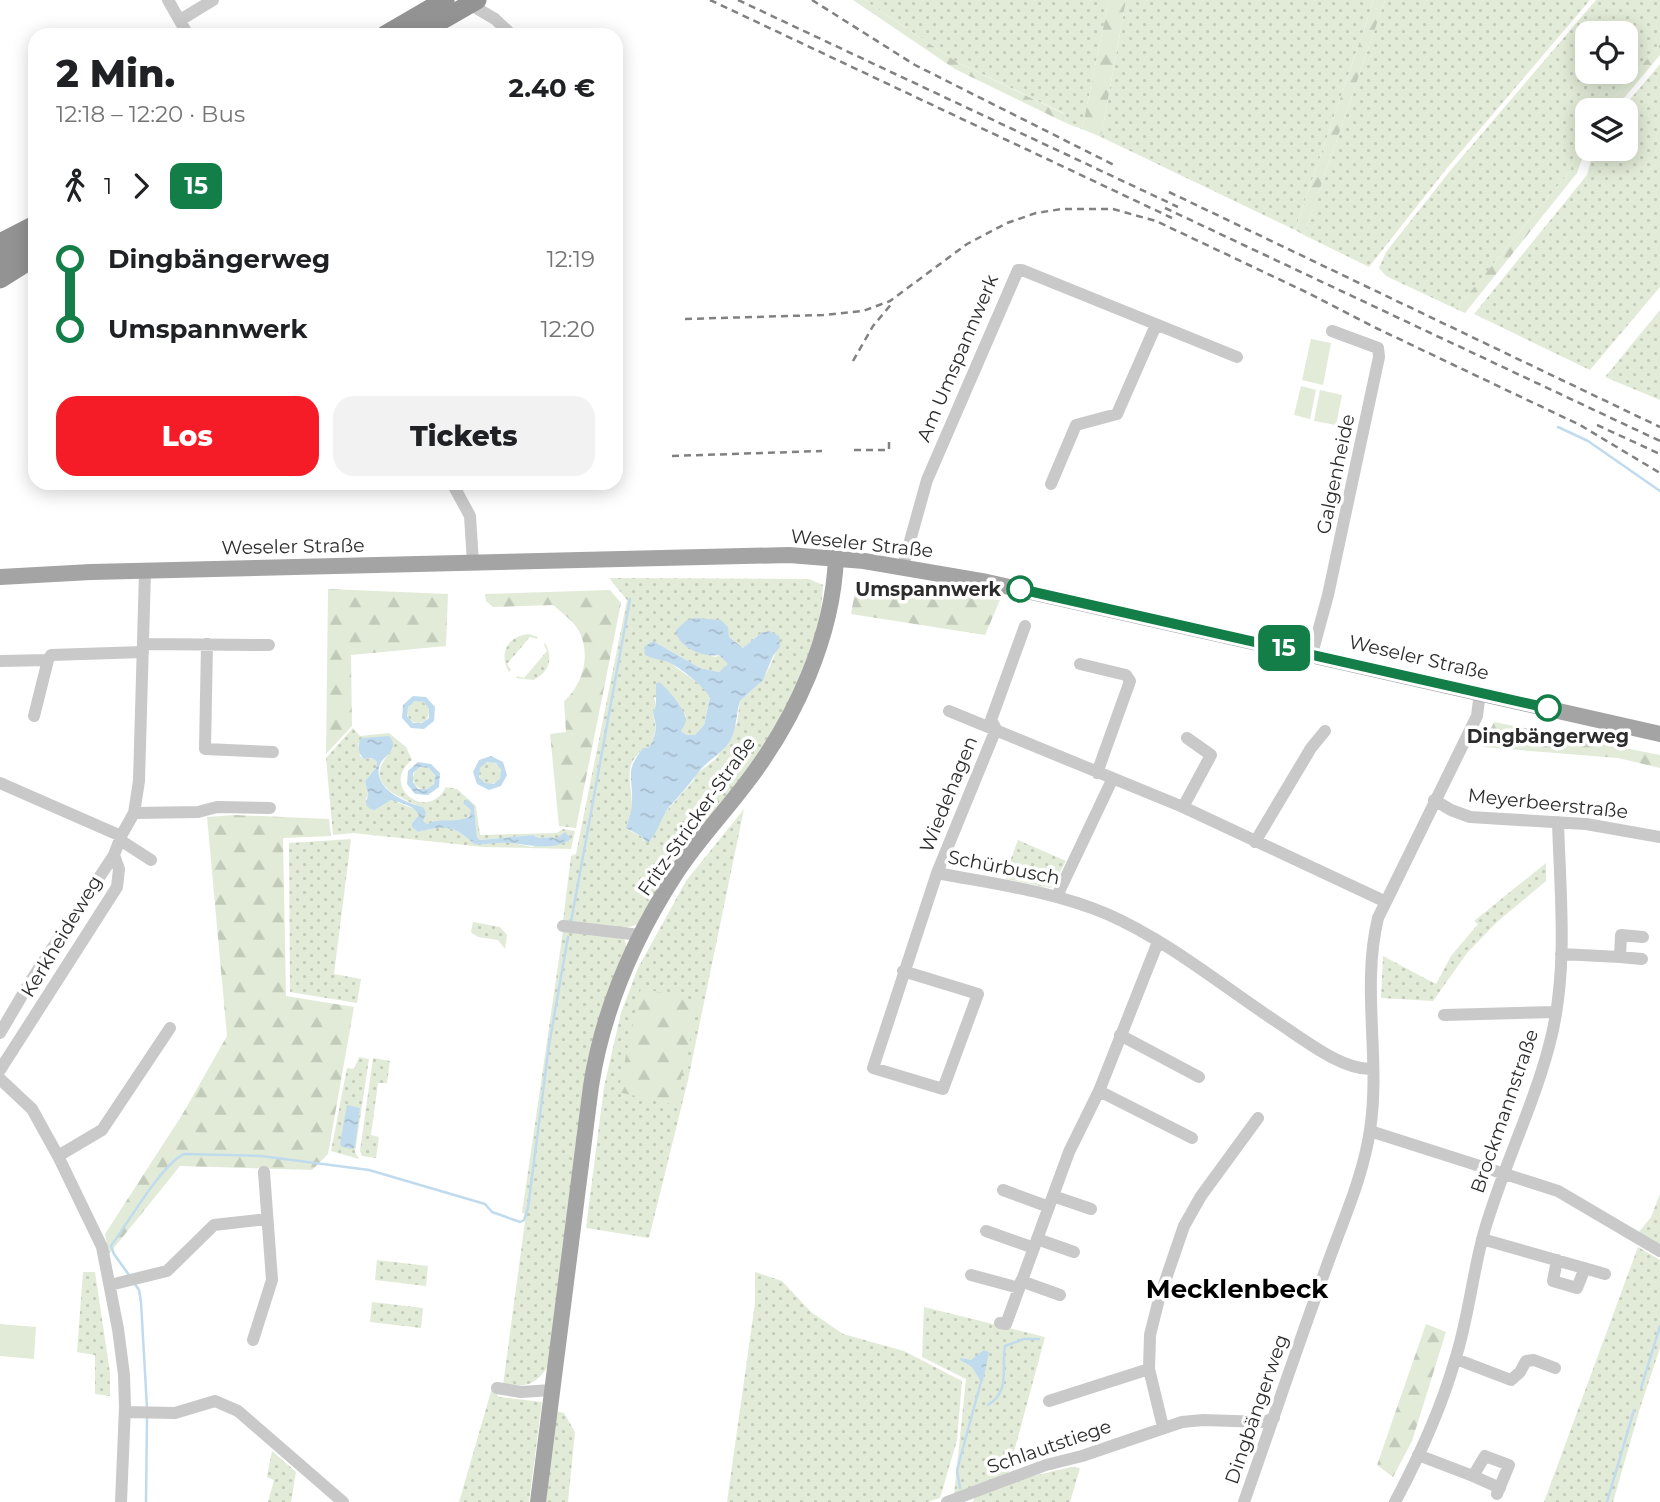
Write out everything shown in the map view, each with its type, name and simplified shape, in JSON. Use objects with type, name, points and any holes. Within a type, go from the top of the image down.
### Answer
[{"type":"highway","points":[[397,28],[445,0]]},
{"type":"highway","points":[[428,28],[477,0]]},
{"type":"highway","points":[[0,243],[28,229]]},
{"type":"highway","points":[[0,261],[28,247]]},
{"type":"highway","points":[[0,279],[28,261]]},
{"type":"main road","name":"Weseler Straße","points":[[0,577],[752,555],[836,557],[903,566],[986,582],[1660,734]]},
{"type":"main road","name":"Fritz-Stricker-Straße","points":[[538,1502],[596,1055],[608,1010],[640,935],[676,873],[749,780],[790,713],[816,654],[827,621],[835,582],[836,557]]},
{"type":"street","points":[[168,0],[184,28]]},
{"type":"street","points":[[180,20],[213,0]]},
{"type":"street","points":[[463,0],[495,19],[505,28]]},
{"type":"street","name":"Am Umspannwerk","points":[[903,566],[927,480],[1018,270],[1237,357]]},
{"type":"street","points":[[1051,484],[1076,425],[1117,414],[1156,326]]},
{"type":"street","name":"Galgenheide","points":[[1312,654],[1328,595],[1379,357],[1378,348],[1332,331]]},
{"type":"street","points":[[456,490],[470,516],[473,563]]},
{"type":"street","name":"Kerkheideweg","points":[[0,1032],[114,855],[134,813],[139,781],[145,572]]},
{"type":"street","name":"Wiedehagen","points":[[996,729],[991,720],[1025,625]]},
{"type":"street","points":[[207,644],[205,749],[273,752]]},
{"type":"street","points":[[0,661],[207,644],[269,645]]},
{"type":"street","points":[[34,716],[50,657]]},
{"type":"street","points":[[1080,664],[1126,675],[1130,681],[1097,773]]},
{"type":"street","name":"Dingbängerweg","points":[[1244,1502],[1363,1163],[1370,1131],[1371,952],[1378,918],[1477,716],[1480,692]]},
{"type":"street","name":"Wiedehagen","points":[[949,712],[1183,807],[1384,901]]},
{"type":"street","name":"Wiedehagen","points":[[937,873],[996,729]]},
{"type":"street","points":[[1255,842],[1311,748],[1325,731]]},
{"type":"street","points":[[1183,807],[1211,755],[1187,738]]},
{"type":"street","points":[[1057,896],[1112,780]]},
{"type":"street","points":[[0,783],[121,838],[151,860]]},
{"type":"street","name":"Meyerbeerstraße","points":[[1434,800],[1470,817],[1616,827],[1660,837]]},
{"type":"street","points":[[134,813],[198,812],[216,807],[270,808]]},
{"type":"street","name":"Brockmannstraße","points":[[1395,1502],[1439,1408],[1456,1359],[1482,1239],[1503,1172],[1544,1063],[1556,1012],[1561,954],[1558,822]]},
{"type":"street","name":"Kerkheideweg","points":[[0,1070],[117,887],[119,869],[114,855]]},
{"type":"street","name":"Schürbusch","points":[[903,971],[978,994],[943,1090],[873,1068],[903,971],[937,873],[1057,896],[1108,914],[1158,942],[1306,1041],[1353,1067],[1372,1069]]},
{"type":"street","points":[[563,926],[640,935]]},
{"type":"street","points":[[1620,957],[1621,935],[1643,937]]},
{"type":"street","points":[[1000,1323],[1006,1324],[1069,1152],[1099,1091],[1158,942]]},
{"type":"street","points":[[1561,954],[1642,959]]},
{"type":"street","points":[[1444,1015],[1556,1012]]},
{"type":"street","points":[[58,1156],[102,1130],[170,1028]]},
{"type":"street","points":[[1120,1035],[1199,1077]]},
{"type":"street","points":[[0,1079],[32,1109],[102,1247],[115,1284],[125,1412],[121,1502]]},
{"type":"street","points":[[1099,1091],[1192,1138]]},
{"type":"street","points":[[1163,1427],[1150,1369],[1150,1335],[1159,1300],[1184,1226],[1201,1196],[1258,1118]]},
{"type":"street","points":[[1370,1131],[1558,1191],[1660,1251]]},
{"type":"street","points":[[253,1340],[272,1280],[264,1171]]},
{"type":"street","points":[[1003,1189],[1091,1209]]},
{"type":"street","points":[[115,1284],[167,1271],[215,1225],[267,1219]]},
{"type":"street","points":[[986,1231],[1074,1252]]},
{"type":"street","points":[[1482,1239],[1605,1274]]},
{"type":"street","points":[[1557,1260],[1553,1280],[1577,1288],[1585,1268]]},
{"type":"street","points":[[971,1275],[1060,1295]]},
{"type":"street","points":[[1456,1359],[1511,1380],[1527,1361],[1534,1360],[1555,1368]]},
{"type":"street","points":[[1049,1401],[1150,1369]]},
{"type":"street","points":[[497,1388],[521,1392],[552,1390]]},
{"type":"street","points":[[125,1412],[175,1413],[215,1401],[238,1410],[344,1502]]},
{"type":"street","name":"Schlautstiege","points":[[947,1502],[1045,1465],[1082,1456],[1163,1427],[1203,1420],[1264,1422],[1274,1418]]},
{"type":"street","points":[[1418,1455],[1473,1476],[1498,1491],[1509,1465],[1485,1456],[1473,1476]]},
{"type":"green space","points":[[853,0],[864,0],[957,62],[1064,114],[1068,124],[955,69]]},
{"type":"green space","points":[[864,0],[1109,0],[1082,129],[1068,124],[1063,113],[957,62]]},
{"type":"green space","points":[[1109,0],[1126,0],[1101,137],[1082,129]]},
{"type":"green space","points":[[1126,0],[1374,0],[1295,230],[1101,137]]},
{"type":"green space","points":[[1374,0],[1385,0],[1304,235],[1295,230]]},
{"type":"green space","points":[[1385,0],[1590,0],[1447,168],[1369,267],[1304,235]]},
{"type":"green space","points":[[1596,0],[1660,0],[1660,44],[1638,70],[1638,21],[1578,21]]},
{"type":"green space","points":[[1575,25],[1575,84],[1626,84],[1614,98],[1575,98],[1575,157],[1570,171],[1456,309],[1386,276],[1379,268],[1386,252],[1450,171]]},
{"type":"green space","points":[[1660,44],[1660,55],[1638,81],[1638,70]]},
{"type":"green space","points":[[1660,64],[1660,287],[1590,370],[1474,314],[1587,175],[1591,161],[1638,161],[1638,98],[1631,98]]},
{"type":"green space","points":[[1626,84],[1636,84],[1624,98],[1614,98]]},
{"type":"green space","points":[[1575,157],[1575,161],[1581,161],[1577,173],[1465,313],[1456,309],[1570,171]]},
{"type":"green space","points":[[1660,310],[1660,400],[1605,377]]},
{"type":"green space","points":[[1311,339],[1331,343],[1323,385],[1302,380]]},
{"type":"green space","points":[[1301,386],[1316,390],[1310,419],[1294,415]]},
{"type":"green space","points":[[1320,390],[1342,395],[1336,425],[1314,421]]},
{"type":"green space","points":[[609,578],[809,579],[823,585],[820,616],[812,647],[788,704],[772,732],[738,785],[639,924],[625,928],[563,921],[571,856],[576,854],[627,600]],"holes":[[[761,633],[780,647],[764,676],[740,701],[737,723],[716,759],[696,774],[662,816],[652,839],[644,841],[641,836],[630,831],[627,823],[632,808],[630,769],[635,758],[643,748],[648,748],[653,740],[653,713],[656,705],[654,697],[675,700],[686,716],[681,731],[687,735],[695,735],[704,725],[710,696],[702,686],[668,661],[653,641],[700,668],[719,672],[729,664],[719,655],[715,657],[694,650],[729,637],[743,648]]]},
{"type":"green space","points":[[862,581],[1000,600],[985,635],[851,614],[856,586]]},
{"type":"green space","points":[[328,589],[448,594],[446,646],[351,655],[352,726],[326,754]]},
{"type":"green space","points":[[610,590],[621,603],[576,828],[559,826],[550,734],[566,732],[564,701],[577,685],[584,664],[585,654],[580,633],[567,616],[553,605],[493,607],[486,601],[485,594]]},
{"type":"green space","points":[[529,634],[538,637],[530,637],[507,664],[511,670],[509,672],[505,658],[507,647],[515,638]]},
{"type":"green space","points":[[545,643],[548,649],[549,659],[543,673],[533,680],[516,678],[524,678],[547,651]]},
{"type":"green space","points":[[414,701],[422,701],[429,708],[429,716],[422,723],[414,723],[407,716],[407,708]]},
{"type":"green space","points":[[1494,722],[1660,755],[1660,768],[1618,758],[1482,747]]},
{"type":"green space","points":[[353,728],[360,736],[389,733],[406,747],[412,760],[403,770],[401,780],[403,789],[410,797],[428,802],[438,797],[446,787],[457,789],[476,806],[480,835],[557,833],[563,829],[575,831],[571,849],[483,847],[353,833],[333,835],[326,758]],"holes":[[[358,743],[393,748],[380,768],[381,780],[398,796],[423,807],[422,821],[427,824],[465,819],[474,806],[477,837],[480,840],[533,835],[537,838],[556,839],[532,847],[508,842],[474,844],[461,833],[449,828],[418,832],[412,827],[420,814],[417,810],[391,800],[375,810],[366,799],[368,795],[365,781],[376,768],[377,762],[372,758],[364,759],[360,756]]]},
{"type":"green space","points":[[490,762],[498,765],[501,773],[498,781],[490,784],[482,781],[479,773],[482,765]]},
{"type":"green space","points":[[420,767],[428,767],[435,774],[435,782],[428,789],[420,789],[413,782],[413,774]]},
{"type":"green space","points":[[744,809],[688,1080],[649,1238],[586,1228],[604,1087],[621,1013],[638,968],[686,881]]},
{"type":"green space","points":[[234,815],[329,819],[331,836],[283,838],[286,996],[354,1007],[328,1154],[312,1170],[180,1166],[109,1254],[105,1234],[182,1115],[227,1036],[207,817]]},
{"type":"green space","points":[[351,839],[334,974],[361,979],[357,1003],[290,992],[289,843]]},
{"type":"green space","points":[[1018,840],[1066,861],[1051,888],[1006,879]]},
{"type":"green space","points":[[1546,863],[1546,881],[1497,922],[1467,953],[1433,1001],[1381,998],[1383,956],[1436,984],[1451,956],[1478,924],[1474,921]]},
{"type":"green space","points":[[473,922],[500,927],[507,935],[505,949],[498,940],[478,937],[471,932]]},
{"type":"green space","points":[[563,931],[618,937],[625,940],[627,952],[603,1009],[550,1363],[531,1383],[519,1386],[503,1385],[526,1214],[522,1213]]},
{"type":"green space","points":[[641,988],[699,1001],[675,1105],[618,1092]]},
{"type":"green space","points":[[359,1057],[369,1059],[355,1152],[359,1159],[331,1151],[347,1068],[354,1069]]},
{"type":"green space","points":[[373,1058],[390,1061],[387,1083],[378,1083],[371,1135],[379,1137],[376,1158],[362,1156],[360,1151]]},
{"type":"green space","points":[[1660,1194],[1660,1246],[1638,1233],[1651,1217]]},
{"type":"green space","points":[[1638,1247],[1660,1260],[1660,1348],[1613,1502],[1544,1502]]},
{"type":"green space","points":[[377,1260],[428,1266],[426,1286],[375,1280]]},
{"type":"green space","points":[[83,1272],[95,1272],[110,1373],[110,1396],[95,1394],[95,1355],[77,1352]]},
{"type":"green space","points":[[755,1272],[782,1281],[811,1312],[843,1334],[904,1351],[962,1381],[957,1440],[940,1498],[927,1502],[727,1502],[755,1303]]},
{"type":"green space","points":[[372,1302],[423,1308],[421,1328],[370,1322]]},
{"type":"green space","points":[[924,1307],[1045,1337],[1008,1474],[954,1495],[966,1379],[922,1357]]},
{"type":"green space","points":[[0,1324],[36,1327],[34,1359],[0,1356]]},
{"type":"green space","points":[[1426,1324],[1446,1332],[1412,1441],[1393,1477],[1377,1465]]},
{"type":"green space","points":[[492,1388],[499,1397],[542,1402],[529,1502],[459,1502]]},
{"type":"green space","points":[[555,1411],[564,1413],[575,1432],[568,1502],[542,1502]]},
{"type":"green space","points":[[272,1451],[296,1472],[291,1502],[268,1502],[274,1480],[267,1477]]},
{"type":"green space","points":[[1071,1467],[1080,1468],[1070,1502],[973,1502],[975,1496],[1008,1482]]},
{"type":"water","points":[[687,620],[721,620],[728,627],[729,637],[743,648],[761,633],[769,631],[779,636],[780,647],[773,656],[763,680],[740,701],[728,744],[701,769],[669,807],[647,843],[641,836],[626,828],[632,805],[631,769],[637,756],[643,748],[648,748],[655,735],[653,713],[656,705],[656,684],[659,682],[680,705],[686,720],[681,731],[687,735],[695,735],[704,725],[710,697],[698,683],[677,667],[645,655],[644,647],[653,641],[700,668],[719,672],[728,664],[719,655],[706,655],[692,650],[681,642],[678,636],[676,630]]},
{"type":"water","points":[[413,696],[426,697],[435,707],[434,721],[424,729],[411,728],[402,718],[403,705]],"holes":[[[415,701],[424,702],[429,709],[429,718],[422,723],[413,723],[407,716],[408,707]]]},
{"type":"water","points":[[389,736],[393,746],[380,764],[381,780],[392,793],[423,807],[426,813],[423,821],[427,824],[469,817],[471,810],[463,803],[467,799],[474,806],[477,837],[480,840],[533,835],[556,839],[565,832],[571,839],[548,846],[474,844],[461,833],[449,828],[418,832],[412,827],[412,823],[419,815],[414,809],[403,804],[391,800],[375,810],[370,809],[366,805],[368,794],[365,781],[376,768],[377,762],[372,758],[362,757],[359,744],[361,738]]},
{"type":"water","points":[[491,756],[503,762],[507,775],[501,786],[489,790],[477,784],[473,772],[479,760]],"holes":[[[487,762],[496,763],[501,770],[500,778],[494,784],[485,783],[479,777],[480,768]]]},
{"type":"water","points":[[418,762],[431,764],[440,773],[439,787],[428,795],[415,794],[407,784],[408,771]],"holes":[[[420,767],[429,768],[435,775],[434,784],[427,789],[418,789],[413,782],[413,773]]]},
{"type":"water","points":[[347,1105],[360,1108],[353,1149],[340,1144]]},
{"type":"water","points":[[984,1350],[989,1352],[981,1382],[972,1367],[960,1360],[971,1360]]},
{"type":"waterway","points":[[1558,427],[1588,441],[1660,491]]},
{"type":"waterway","points":[[571,922],[630,599]]},
{"type":"waterway","points":[[129,1275],[111,1246],[155,1182],[184,1154],[261,1156],[369,1170],[485,1204],[492,1212],[520,1222],[524,1220],[528,1208],[549,1045],[568,937]]},
{"type":"waterway","points":[[134,1283],[139,1290],[141,1302],[147,1408]]},
{"type":"waterway","points":[[1641,1388],[1660,1326]]},
{"type":"waterway","points":[[988,1405],[1000,1393],[1004,1378],[1005,1346],[1024,1339],[1039,1339]]},
{"type":"waterway","points":[[960,1488],[957,1470],[981,1382]]},
{"type":"waterway","points":[[1607,1502],[1634,1410]]},
{"type":"waterway","points":[[146,1502],[147,1418]]},
{"type":"railway","points":[[710,0],[1172,218]]},
{"type":"railway","points":[[738,0],[1178,207]]},
{"type":"railway","points":[[812,0],[915,65],[1116,166]]},
{"type":"railway","points":[[1169,192],[1660,427]]},
{"type":"railway","points":[[1165,208],[1660,441]]},
{"type":"railway","points":[[685,319],[823,315],[863,311],[890,301],[967,244],[1007,223],[1036,213],[1062,209],[1113,209],[1156,221],[1306,292],[1580,425],[1660,473]]},
{"type":"railway","points":[[853,361],[873,326],[893,302]]},
{"type":"railway","points":[[1597,425],[1660,454]]},
{"type":"railway","points":[[854,450],[889,450],[889,440]]},
{"type":"railway","points":[[672,456],[822,451]]},
{"type":"bus line","name":"15","points":[[1020,589],[1548,708]]},
{"type":"place","name":"Umspannwerk","points":[[1020,589]]},
{"type":"place","name":"Dingbängerweg","points":[[1548,708]]},
{"type":"district","name":"Mecklenbeck","points":[[1237,1289]]}]
